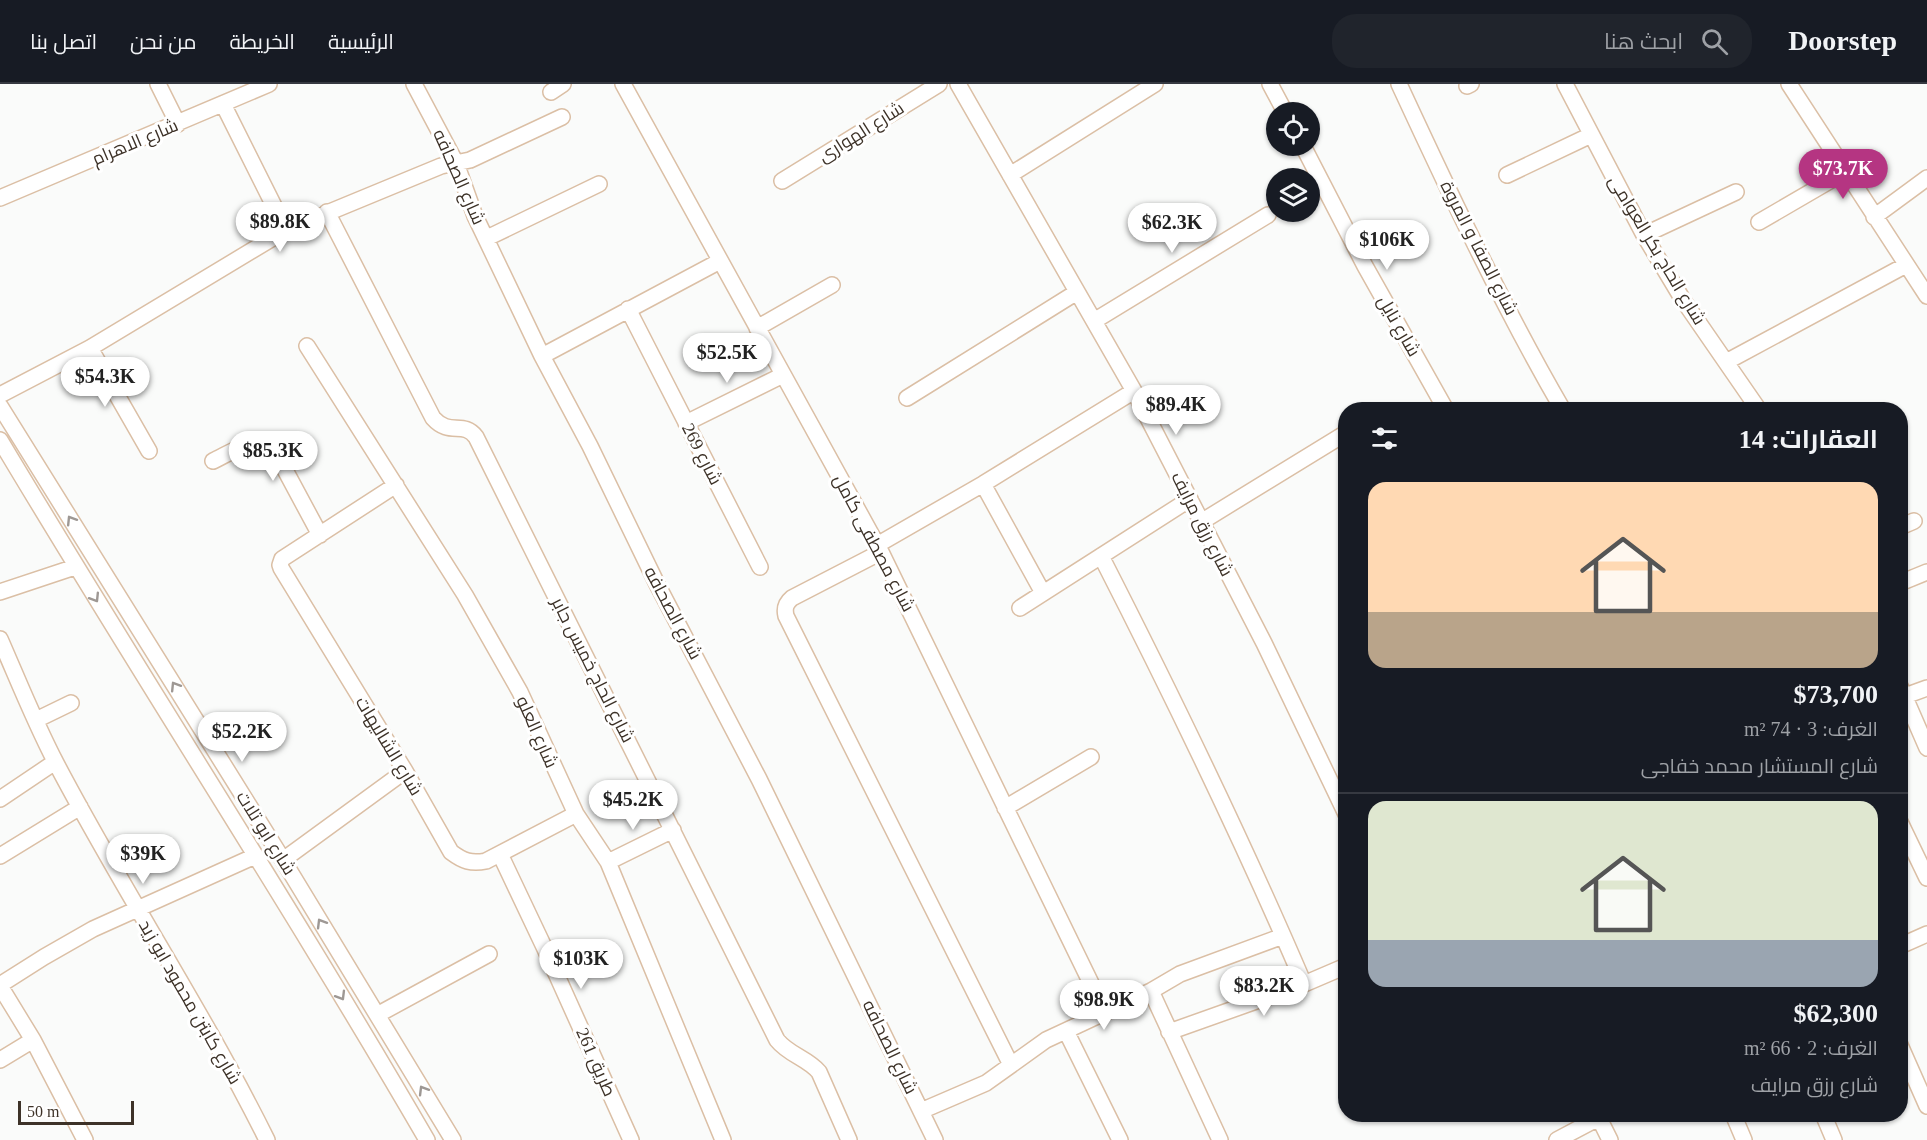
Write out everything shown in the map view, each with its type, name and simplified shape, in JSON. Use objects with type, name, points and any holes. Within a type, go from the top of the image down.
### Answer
[{"type":"street","points":[[158,84],[178,124]]},
{"type":"street","name":"شارع الاهرام","points":[[0,198],[270,84]]},
{"type":"street","name":"شارع الصحافه","points":[[414,84],[456,163],[476,216],[542,356],[759,779],[935,1140]]},
{"type":"street","name":"شارع مصطفى كامل","points":[[623,84],[879,548],[1106,1012]]},
{"type":"street","name":"شارع الهوارى","points":[[782,181],[939,84]]},
{"type":"street","name":"شارع رزق مرايف","points":[[958,84],[1134,391],[1264,643],[1338,797]]},
{"type":"street","points":[[1010,175],[1155,84]]},
{"type":"street","points":[[1270,84],[1280,102]]},
{"type":"street","name":"شارع الصفا و المروة","points":[[1399,84],[1467,227],[1558,402]]},
{"type":"street","name":"شارع الحاج بكر العوامى","points":[[1565,84],[1644,235],[1683,300],[1754,402]]},
{"type":"street","points":[[1789,84],[1927,296]]},
{"type":"street","points":[[223,104],[286,230]]},
{"type":"street","points":[[0,395],[90,348],[286,230],[441,166],[470,160],[562,117]]},
{"type":"street","points":[[1507,175],[1591,135]]},
{"type":"street","name":"شارع نايل","points":[[1308,156],[1365,266],[1442,402]]},
{"type":"street","points":[[1759,222],[1845,171]]},
{"type":"street","points":[[1874,217],[1927,178]]},
{"type":"street","points":[[487,238],[599,184]]},
{"type":"street","points":[[1644,235],[1736,192]]},
{"type":"street","name":"شارع الحاج خميس جابر","points":[[327,212],[433,418],[443,427],[468,430],[476,437],[777,1041],[783,1048],[813,1065],[819,1072],[849,1140]]},
{"type":"street","points":[[1094,321],[1266,216]]},
{"type":"street","points":[[542,356],[720,261]]},
{"type":"street","points":[[1726,362],[1906,265]]},
{"type":"street","points":[[757,328],[832,285]]},
{"type":"street","points":[[907,398],[1077,292]]},
{"type":"street","name":"شارع 269","points":[[628,309],[760,567]]},
{"type":"street","name":"شارع العلو","points":[[307,346],[465,595],[520,692],[576,814],[608,862],[723,1140]]},
{"type":"street","points":[[90,348],[149,451]]},
{"type":"street","points":[[686,423],[783,375]]},
{"type":"street","points":[[1011,1065],[784,609],[792,598],[879,548],[1134,391]]},
{"type":"street","name":"شارع ابو تلات","points":[[0,406],[283,860],[453,1140]]},
{"type":"street","points":[[1201,522],[1338,438]]},
{"type":"street","name":"شارع ابو تلات","points":[[0,440],[75,567],[255,856],[427,1140]]},
{"type":"street","points":[[213,461],[245,445],[255,443],[270,446],[276,453],[320,535]]},
{"type":"street","points":[[983,484],[1042,593]]},
{"type":"street","name":"شارع الشاليهات","points":[[396,485],[282,559],[281,568],[405,771],[451,852],[462,860],[474,863],[500,854],[576,814]]},
{"type":"street","points":[[1020,608],[1190,499]]},
{"type":"street","points":[[1101,556],[1211,776],[1304,984]]},
{"type":"street","points":[[0,592],[75,567]]},
{"type":"street","points":[[1908,580],[1927,572]]},
{"type":"street","name":"شارع كابتن محمود ابو زيد","points":[[0,639],[55,762],[213,1039],[267,1140]]},
{"type":"street","points":[[1908,690],[1927,688]]},
{"type":"street","points":[[36,720],[71,703]]},
{"type":"street","points":[[1908,703],[1927,748]]},
{"type":"street","points":[[1005,808],[1091,757]]},
{"type":"street","points":[[0,799],[55,762]]},
{"type":"street","points":[[283,860],[405,771]]},
{"type":"street","points":[[0,856],[80,807]]},
{"type":"street","points":[[231,818],[250,807]]},
{"type":"street","points":[[608,862],[673,830]]},
{"type":"street","points":[[1908,839],[1927,878]]},
{"type":"street","name":"طريق 261","points":[[500,854],[631,1140]]},
{"type":"street","points":[[85,1140],[33,1040],[0,985],[93,929],[255,856]]},
{"type":"street","points":[[1908,942],[1927,934]]},
{"type":"street","points":[[921,1111],[986,1083],[1046,1040],[1151,991],[1180,974],[1283,936]]},
{"type":"street","points":[[377,1015],[489,954]]},
{"type":"street","points":[[1169,1032],[1304,984],[1338,969]]},
{"type":"street","points":[[1151,991],[1220,1140]]},
{"type":"street","points":[[1066,1031],[1120,1140]]},
{"type":"street","points":[[0,1060],[33,1040]]},
{"type":"street","points":[[1908,1063],[1927,1106]]},
{"type":"street","points":[[1557,1140],[1592,1122]]},
{"type":"street","points":[[1605,1122],[1610,1140]]},
{"type":"street","points":[[1736,1122],[1744,1140]]},
{"type":"street","points":[[1826,1122],[1834,1140]]}]
